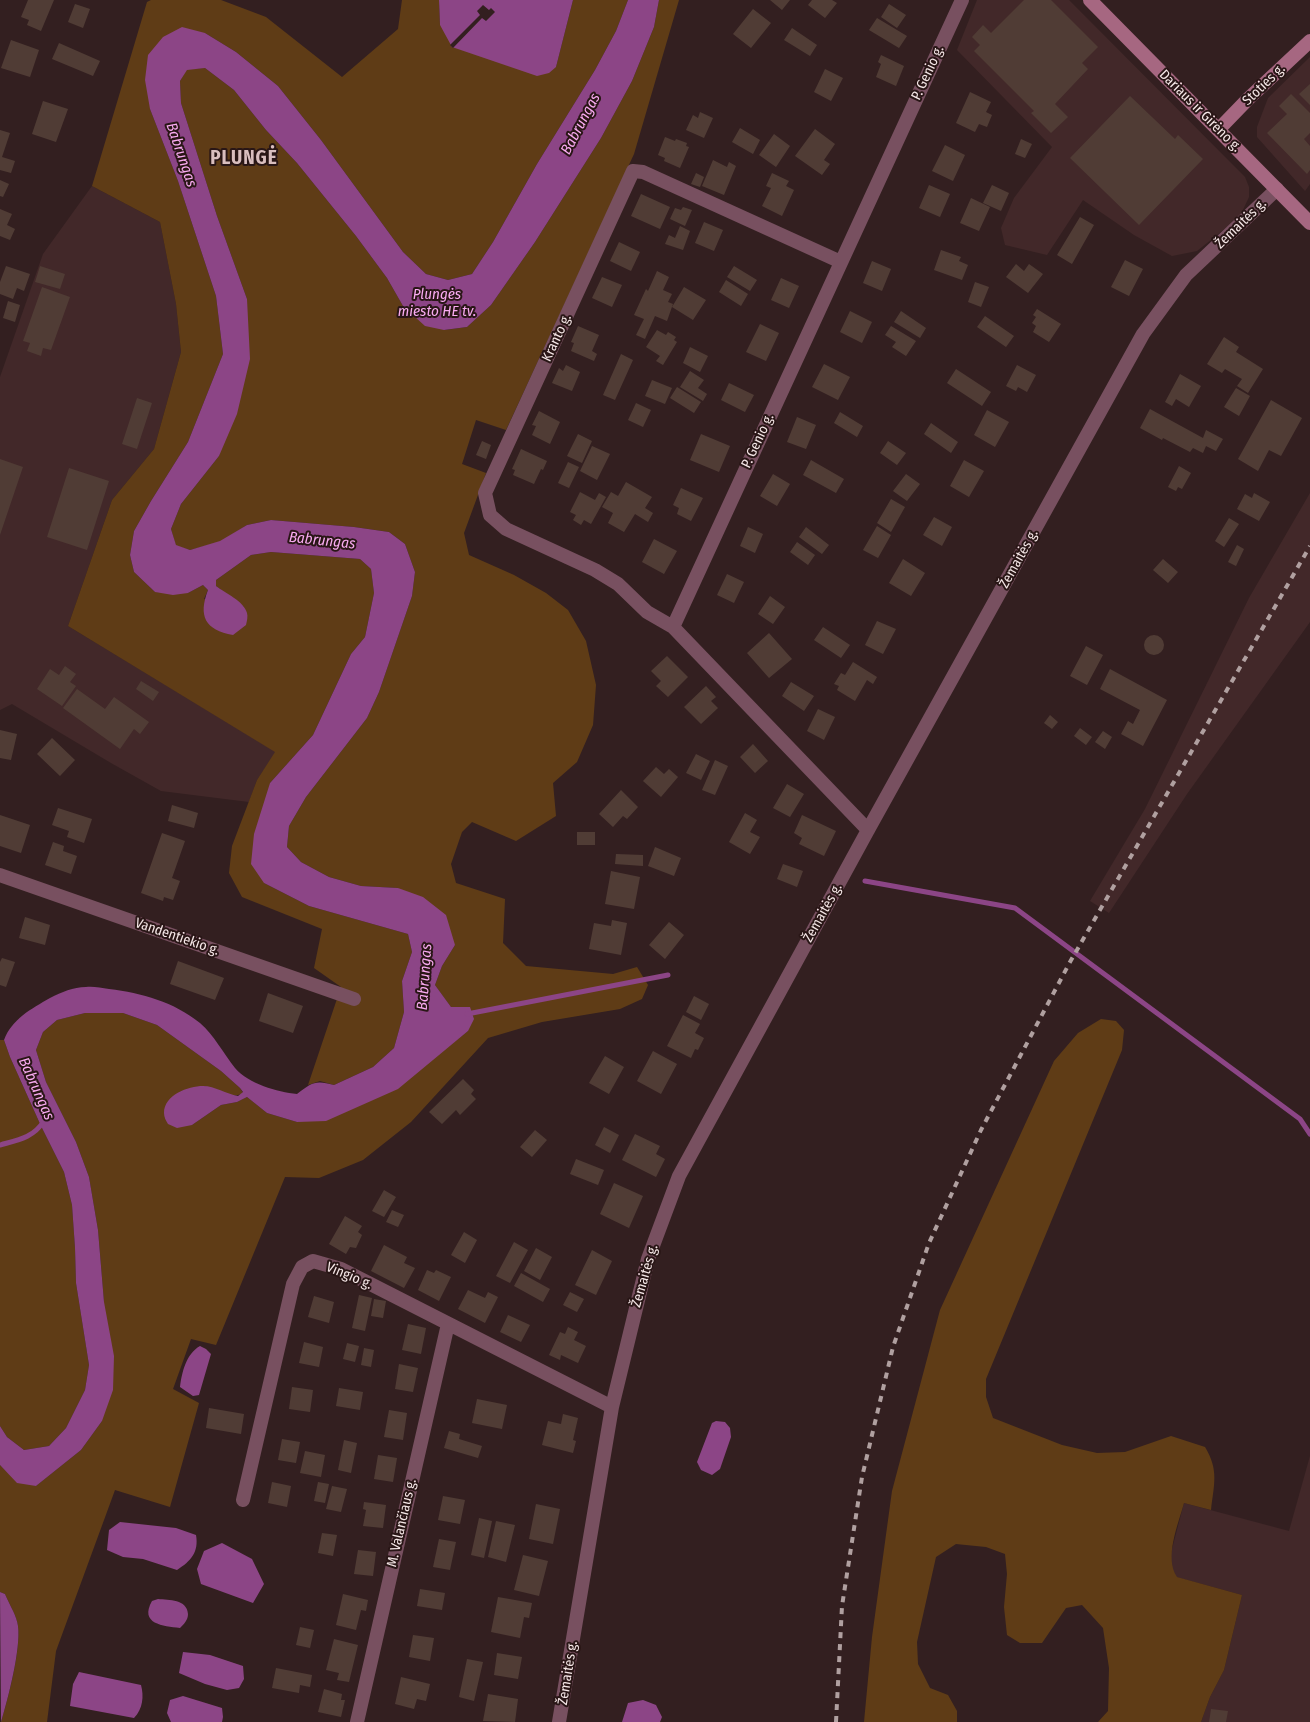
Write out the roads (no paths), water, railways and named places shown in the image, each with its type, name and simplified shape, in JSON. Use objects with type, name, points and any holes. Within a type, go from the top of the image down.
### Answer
[{"type":"main road","name":"Dariaus ir Girėno g.","points":[[1090,0],[1310,223]]},
{"type":"main road","name":"Stoties g.","points":[[1219,129],[1310,41]]},
{"type":"street","name":"P. Genio g.","points":[[673,627],[962,0]]},
{"type":"street","name":"Kranto g.","points":[[673,627],[647,612],[618,584],[595,570],[506,529],[490,515],[485,493],[634,171],[643,172],[841,262]]},
{"type":"street","name":"Žemaitės g.","points":[[559,1722],[612,1407],[648,1260],[679,1176],[1143,334],[1186,275],[1277,189]]},
{"type":"street","points":[[673,627],[868,830]]},
{"type":"street","name":"Vandentiekio g.","points":[[0,875],[354,999]]},
{"type":"street","name":"Vingio g.","points":[[243,1500],[293,1284],[302,1267],[313,1261],[341,1269],[612,1407]]},
{"type":"street","name":"M. Valančiaus g.","points":[[357,1722],[448,1324]]},
{"type":"water","points":[[439,0],[573,0],[556,67],[549,73],[537,76],[452,47],[440,25]]},
{"type":"water","points":[[628,0],[659,0],[654,27],[632,81],[601,138],[535,242],[491,305],[467,327],[444,330],[425,326],[403,306],[387,278],[356,236],[297,163],[266,130],[234,90],[205,68],[187,70],[180,81],[181,103],[217,216],[247,299],[250,359],[237,414],[219,456],[181,504],[171,529],[176,545],[190,550],[220,541],[247,525],[271,520],[389,532],[405,544],[415,572],[412,596],[379,692],[367,718],[306,797],[289,826],[287,847],[301,862],[329,877],[361,886],[398,888],[423,897],[446,915],[455,945],[442,966],[435,985],[451,1007],[470,1007],[474,1019],[468,1031],[398,1089],[326,1121],[297,1122],[267,1113],[247,1097],[237,1102],[221,1105],[192,1125],[177,1128],[168,1124],[164,1113],[168,1101],[178,1093],[197,1086],[212,1087],[238,1096],[243,1092],[221,1071],[157,1025],[123,1013],[85,1013],[57,1020],[43,1032],[36,1050],[46,1082],[76,1142],[89,1177],[98,1230],[104,1302],[114,1356],[113,1390],[102,1421],[81,1450],[36,1486],[17,1483],[0,1465],[0,1426],[7,1437],[24,1450],[49,1446],[66,1428],[85,1390],[89,1365],[76,1283],[72,1205],[64,1172],[41,1126],[4,1040],[12,1026],[36,1006],[72,989],[94,987],[133,993],[168,1004],[200,1023],[235,1068],[248,1079],[272,1089],[297,1094],[314,1083],[334,1085],[373,1067],[394,1048],[404,1012],[402,981],[412,952],[408,934],[309,906],[264,883],[251,864],[254,834],[270,783],[313,735],[351,654],[365,637],[374,593],[371,569],[360,559],[271,552],[251,555],[216,580],[216,586],[238,601],[247,613],[246,625],[233,635],[216,630],[206,620],[204,607],[208,590],[203,585],[188,593],[173,595],[155,592],[134,572],[130,555],[134,531],[188,442],[223,354],[216,296],[178,181],[150,109],[145,80],[148,55],[163,37],[182,27],[205,33],[236,52],[278,86],[321,140],[403,252],[426,274],[448,280],[472,274],[493,242],[537,164],[595,70],[616,31]]},
{"type":"water","points":[[200,1346],[211,1354],[199,1395],[193,1396],[180,1387],[188,1359],[195,1349]]},
{"type":"water","points":[[716,1421],[725,1422],[730,1428],[731,1437],[720,1469],[712,1475],[701,1470],[697,1462],[712,1423]]},
{"type":"water","points":[[120,1522],[176,1528],[196,1535],[195,1551],[190,1559],[177,1570],[143,1559],[123,1557],[107,1550],[109,1530]]},
{"type":"water","points":[[222,1543],[252,1559],[264,1584],[253,1603],[201,1584],[197,1569],[204,1551]]},
{"type":"water","points":[[0,1592],[5,1594],[15,1614],[18,1636],[13,1674],[1,1722]]},
{"type":"water","points":[[158,1599],[177,1601],[184,1605],[188,1616],[186,1622],[180,1628],[160,1625],[151,1619],[148,1615],[149,1609],[152,1601]]},
{"type":"water","points":[[183,1652],[210,1655],[243,1666],[244,1679],[239,1688],[227,1690],[205,1684],[179,1673]]},
{"type":"water","points":[[79,1672],[141,1685],[142,1702],[134,1718],[70,1706],[73,1684]]},
{"type":"water","points":[[183,1696],[222,1708],[222,1722],[171,1722],[167,1713],[170,1700]]},
{"type":"water","points":[[643,1700],[656,1705],[662,1717],[660,1722],[622,1722],[628,1703]]},
{"type":"waterway","points":[[865,881],[1015,908],[1300,1119],[1310,1134]]},
{"type":"waterway","points":[[467,1014],[668,975]]},
{"type":"waterway","name":"Babrungas","points":[[0,1145],[30,1135],[44,1121]]},
{"type":"railway","points":[[836,1722],[842,1606],[862,1477],[893,1347],[929,1243],[981,1130],[1070,962],[1310,546]]},
{"type":"district","name":"PLUNGĖ","points":[[244,159]]},
{"type":"water label","name":"Plungės miesto HE tv.","points":[[437,304]]}]
